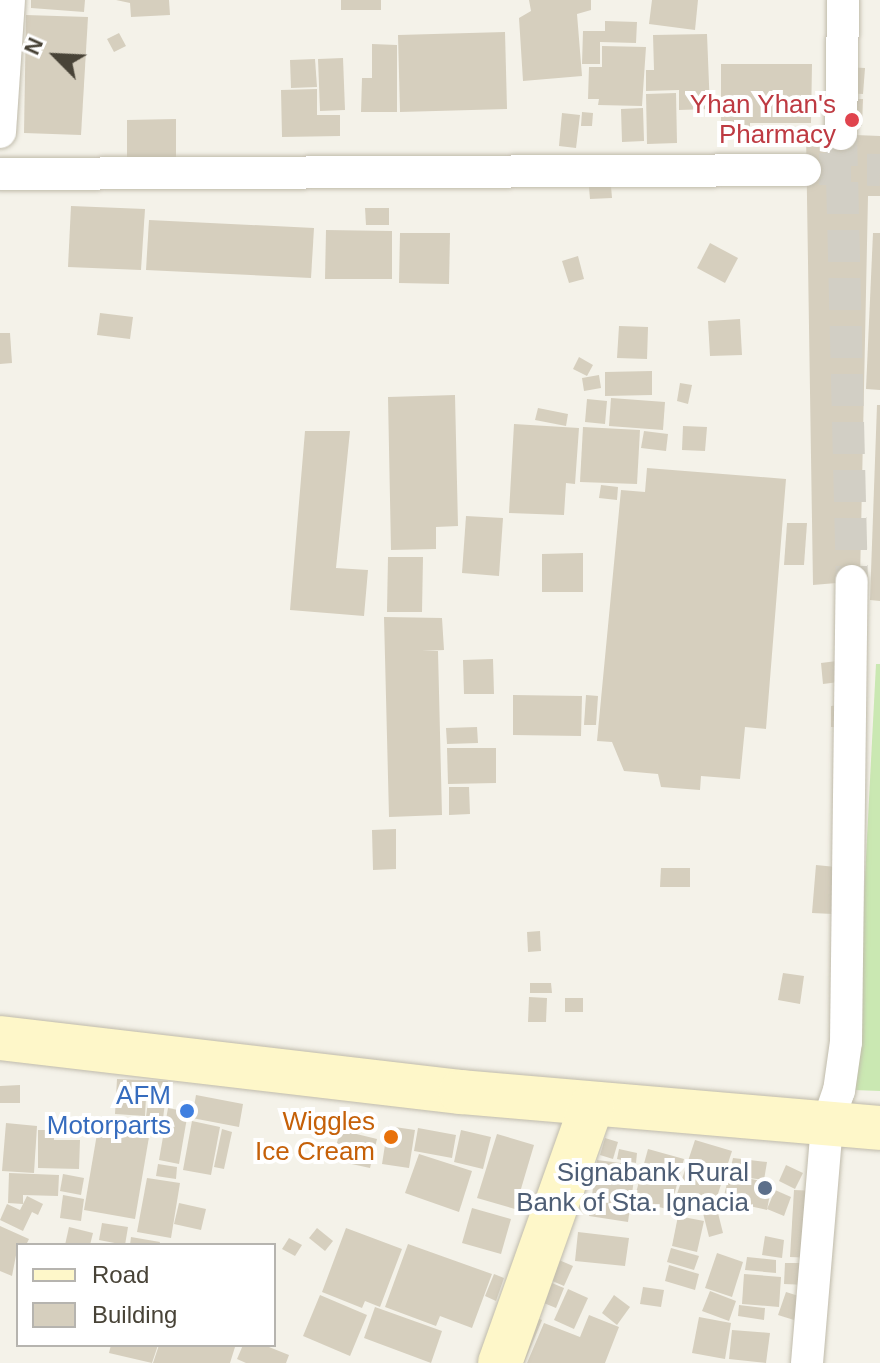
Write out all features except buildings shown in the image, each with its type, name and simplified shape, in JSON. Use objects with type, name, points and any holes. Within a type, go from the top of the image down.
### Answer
[{"type":"main road","points":[[0,1038],[592,1105],[880,1128]]},
{"type":"main road","points":[[500,1363],[592,1105]]},
{"type":"street","points":[[0,132],[9,0]]},
{"type":"street","points":[[841,134],[843,0]]},
{"type":"street","points":[[0,174],[805,170]]},
{"type":"street","points":[[807,1363],[827,1125],[839,1091],[846,1042],[852,581]]},
{"type":"green space","points":[[876,664],[880,664],[880,1091],[854,1090]]},
{"type":"tunnel","points":[[841,134],[852,581]]},
{"type":"tunnel","points":[[819,169],[880,170]]},
{"type":"place","name":"Yhan Yhan's Pharmacy","points":[[852,120]]},
{"type":"place","name":"AFM Motorparts","points":[[187,1111]]},
{"type":"place","name":"Wiggles Ice Cream","points":[[391,1137]]},
{"type":"place","name":"Signabank Rural Bank of Sta. Ignacia","points":[[765,1188]]}]
